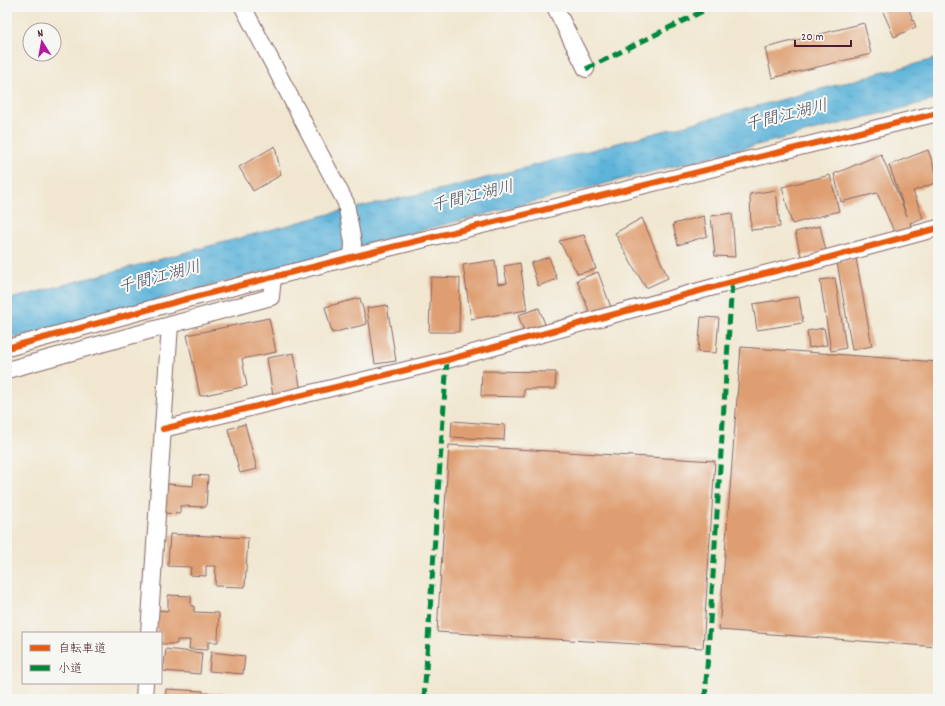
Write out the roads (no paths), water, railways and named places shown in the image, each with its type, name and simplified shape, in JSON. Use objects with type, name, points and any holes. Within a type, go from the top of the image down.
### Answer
[{"type":"street","points":[[243,7],[346,203],[353,250]]},
{"type":"street","points":[[555,7],[586,69]]},
{"type":"street","points":[[7,348],[273,277],[353,250],[938,113]]},
{"type":"street","points":[[163,429],[447,360],[732,282],[938,228]]},
{"type":"street","points":[[7,370],[271,297],[273,277]]},
{"type":"street","points":[[149,632],[170,325]]},
{"type":"street","points":[[144,699],[146,684]]},
{"type":"water","name":"千間江湖川","points":[[938,58],[938,99],[344,250],[7,340],[7,300],[337,212],[456,186]]}]
